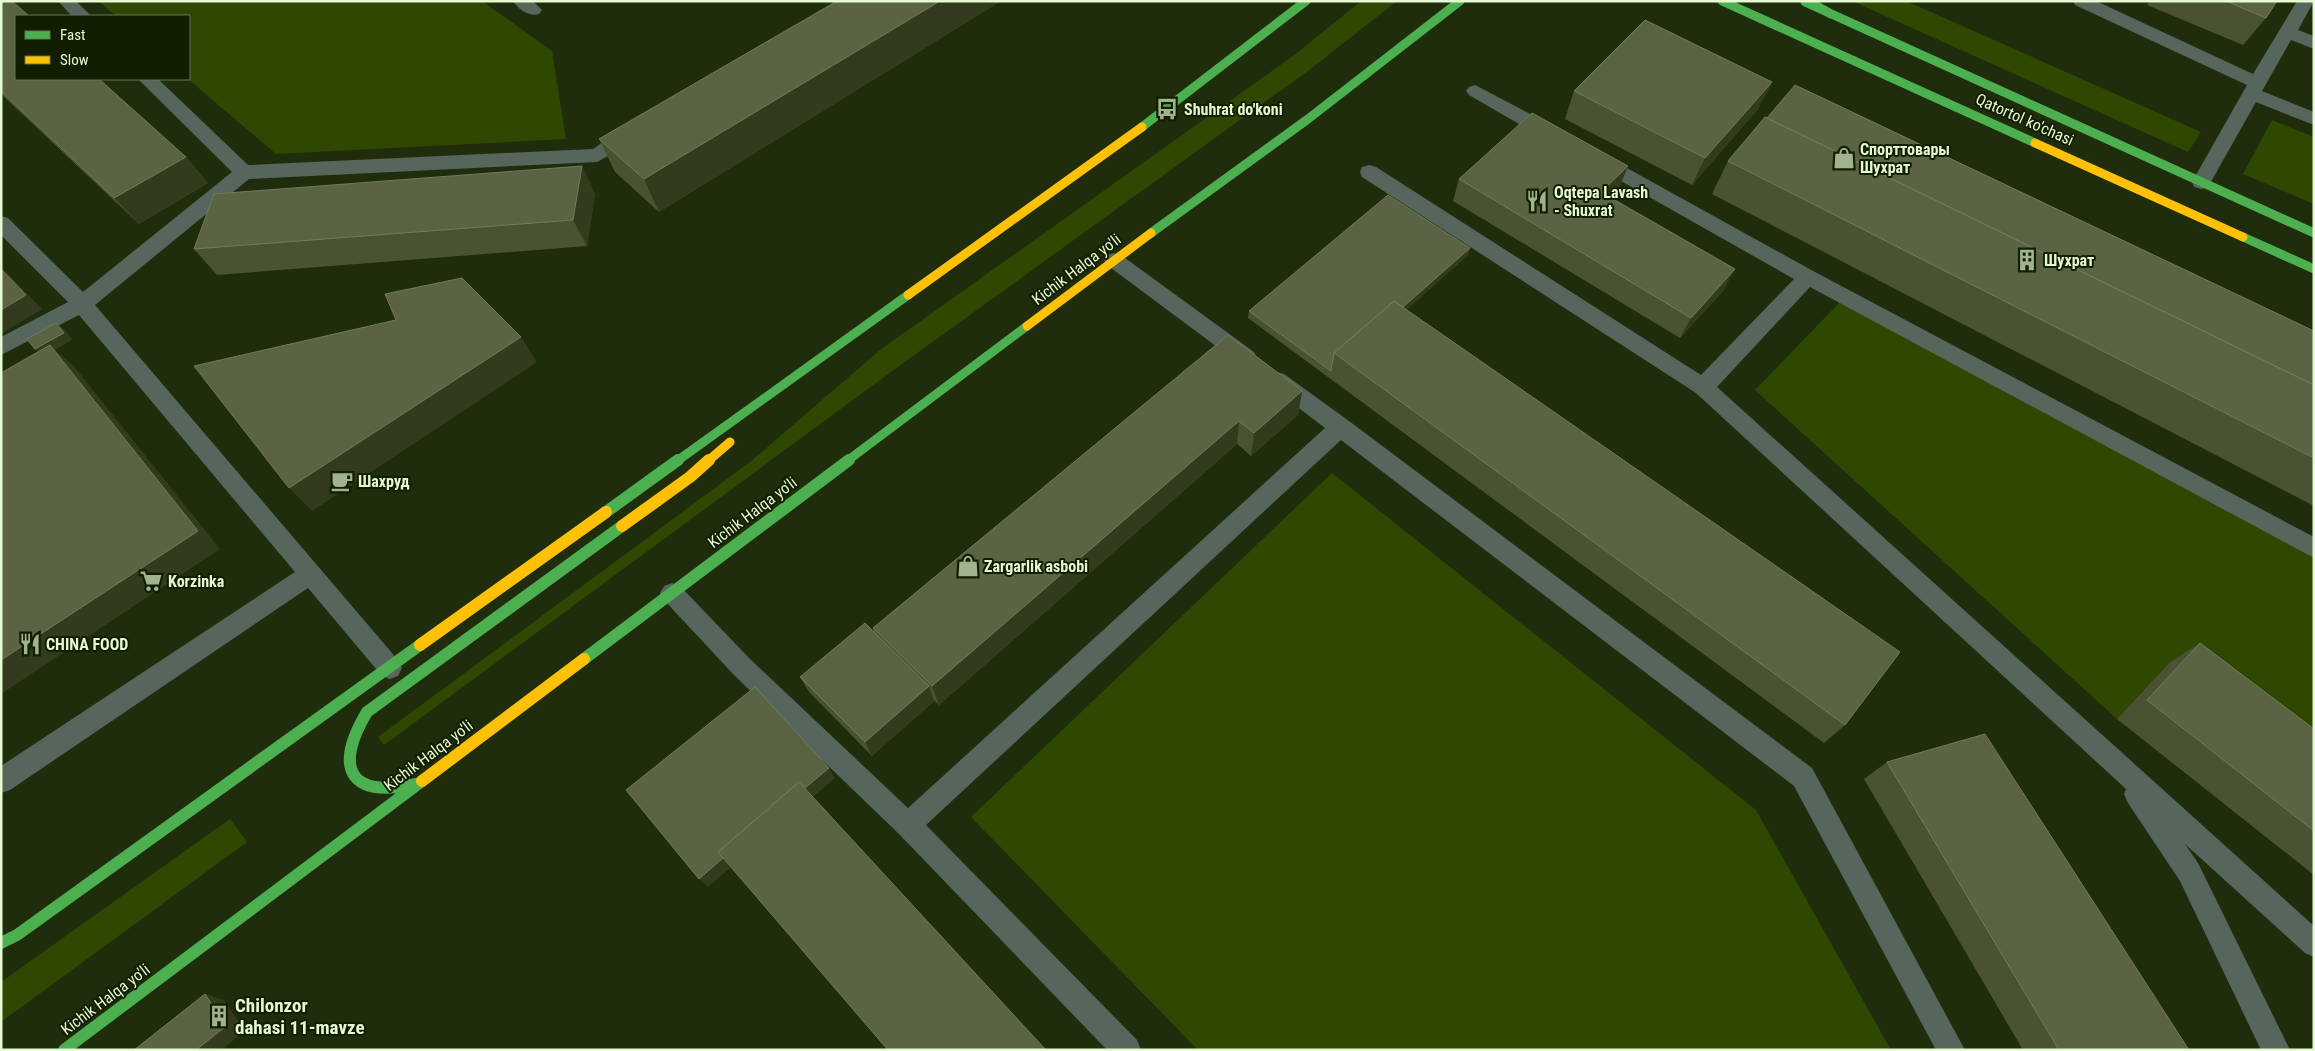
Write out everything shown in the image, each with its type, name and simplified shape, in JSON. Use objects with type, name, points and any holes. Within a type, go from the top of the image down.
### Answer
[{"type":"main road","points":[[1290,13],[1297,1]]},
{"type":"main road","points":[[1,943],[17,935],[1167,109],[1306,1]]},
{"type":"main road","name":"Kichik Halqa yo'li","points":[[64,1050],[1114,260],[1308,119],[1460,1]]},
{"type":"main road","name":"Qatortol ko'chasi","points":[[1722,1],[2314,269]]},
{"type":"main road","name":"Qatortol ko'chasi","points":[[1804,1],[2314,233]]},
{"type":"main road","points":[[1808,1],[1831,14]]},
{"type":"main road","points":[[763,414],[850,337]]},
{"type":"main road","points":[[421,781],[400,788],[380,790],[364,785],[353,776],[348,761],[349,746],[367,712],[690,478],[741,433]]},
{"type":"lane","points":[[66,1],[81,15]]},
{"type":"lane","points":[[2081,1],[2314,119]]},
{"type":"lane","points":[[2201,182],[2306,1]]},
{"type":"lane","points":[[2287,32],[2314,43]]},
{"type":"lane","points":[[148,80],[244,172]]},
{"type":"lane","points":[[1475,91],[1808,277],[2314,548]]},
{"type":"lane","points":[[1,347],[82,304],[244,172],[597,155],[647,126]]},
{"type":"lane","points":[[1369,172],[1704,387],[2314,944]]},
{"type":"lane","points":[[1,223],[82,304],[390,668]]},
{"type":"lane","points":[[1114,260],[1341,427],[1803,777],[1950,1050]]},
{"type":"lane","points":[[1704,387],[1808,277]]},
{"type":"lane","points":[[908,825],[1341,427]]},
{"type":"lane","points":[[1,781],[311,574]]},
{"type":"lane","points":[[672,593],[742,667],[908,825],[1127,1050]]},
{"type":"lane","points":[[2118,765],[2189,872],[2276,1050]]},
{"type":"green space","points":[[98,1],[482,1],[552,51],[566,139],[276,154],[189,80],[190,15],[115,15]]},
{"type":"green space","points":[[1361,1],[1397,1],[1312,68],[895,369],[384,745],[378,737],[750,462],[880,350],[1293,56]]},
{"type":"green space","points":[[1852,1],[1906,1],[2201,132],[2188,152]]},
{"type":"green space","points":[[2272,120],[2314,137],[2314,204],[2243,174]]},
{"type":"green space","points":[[1841,301],[2314,558],[2314,773],[2169,663],[2117,719],[1755,390]]},
{"type":"green space","points":[[1332,473],[1756,810],[1891,1050],[1198,1050],[971,817]]},
{"type":"green space","points":[[230,819],[247,842],[1,1022],[1,982]]},
{"type":"building","points":[[1,1],[12,1],[28,15],[15,15],[15,80],[100,80],[186,157],[114,198],[1,91]]},
{"type":"building","points":[[837,1],[940,1],[644,179],[599,139]]},
{"type":"building","points":[[2226,1],[2277,1],[2266,18]]},
{"type":"building","points":[[1645,20],[1772,82],[1705,158],[1574,91]]},
{"type":"building","points":[[1795,85],[2314,331],[2314,385],[1767,118]]},
{"type":"building","points":[[1532,113],[1628,166],[1601,192],[1735,269],[1691,318],[1459,179]]},
{"type":"building","name":"Шухрат","points":[[1765,117],[2314,385],[2314,458],[1728,161]]},
{"type":"building","points":[[582,166],[573,220],[194,249],[214,194]]},
{"type":"building","points":[[1388,195],[1470,248],[1403,307],[1394,301],[1334,353],[1331,371],[1249,311]]},
{"type":"building","points":[[1,269],[26,295],[1,310]]},
{"type":"building","points":[[462,278],[521,337],[289,488],[194,366],[396,320],[385,294]]},
{"type":"building","points":[[1394,301],[1900,652],[1845,725],[1334,353]]},
{"type":"building","points":[[56,323],[64,333],[35,349],[27,339]]},
{"type":"building","points":[[1228,335],[1302,391],[1254,433],[1239,421],[932,686],[873,628]]},
{"type":"building","points":[[50,345],[198,531],[1,660],[1,373]]},
{"type":"building","points":[[865,623],[929,686],[865,742],[800,677]]},
{"type":"building","points":[[2200,643],[2314,729],[2314,831],[2147,700]]},
{"type":"building","points":[[755,687],[829,768],[805,788],[799,782],[718,852],[723,858],[699,879],[626,790]]},
{"type":"building","points":[[1985,734],[2189,1050],[2059,1050],[1887,762]]},
{"type":"building","points":[[799,782],[1046,1050],[888,1050],[718,852]]},
{"type":"building","points":[[205,994],[226,1026],[196,1050],[134,1050]]},
{"type":"traffic: fast","points":[[1142,127],[1306,1]]},
{"type":"traffic: fast","points":[[1151,233],[1308,119],[1460,1]]},
{"type":"traffic: fast","points":[[1722,1],[2035,143]]},
{"type":"traffic: fast","points":[[1808,1],[1831,14]]},
{"type":"traffic: fast","points":[[1805,2],[2314,233]]},
{"type":"traffic: fast","points":[[2243,237],[2314,269]]},
{"type":"traffic: fast","points":[[606,512],[908,295]]},
{"type":"traffic: fast","points":[[584,659],[1027,326]]},
{"type":"traffic: fast","points":[[415,784],[393,789],[376,788],[362,783],[354,775],[349,762],[350,748],[356,731],[367,712],[622,526]]},
{"type":"traffic: fast","points":[[1,943],[17,935],[420,645]]},
{"type":"traffic: fast","points":[[64,1050],[422,781]]},
{"type":"traffic: slow","points":[[908,295],[1142,127]]},
{"type":"traffic: slow","points":[[2035,143],[2243,237]]},
{"type":"traffic: slow","points":[[1027,326],[1151,233]]},
{"type":"traffic: slow","points":[[622,526],[690,477],[730,442]]},
{"type":"traffic: slow","points":[[420,645],[606,512]]},
{"type":"traffic: slow","points":[[422,781],[584,659]]},
{"type":"place","name":"Shuhrat do'koni","points":[[1167,109]]},
{"type":"place","name":"Спорттовары Шухрат","points":[[1844,158]]},
{"type":"place","name":"Oqtepa Lavash - Shuxrat","points":[[1537,201]]},
{"type":"place","name":"Шухрат","points":[[2027,260]]},
{"type":"place","name":"Шахруд","points":[[342,481]]},
{"type":"place","name":"Zargarlik asbobi","points":[[968,566]]},
{"type":"place","name":"Korzinka","points":[[151,581]]},
{"type":"place","name":"CHINA FOOD","points":[[30,644]]},
{"type":"place","name":"Chilonzor dahasi 11-mavze","points":[[219,1016]]}]
